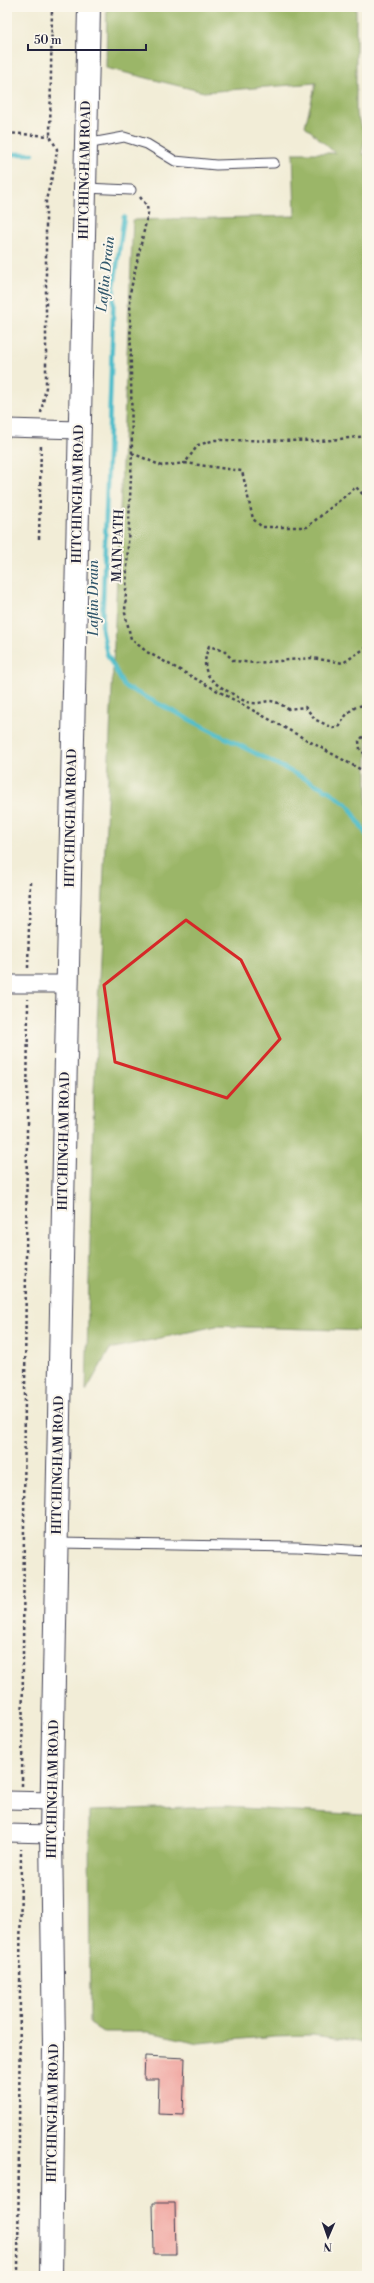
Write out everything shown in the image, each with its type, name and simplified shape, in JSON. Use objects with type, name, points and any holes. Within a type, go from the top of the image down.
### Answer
[{"type":"street","name":"HITCHINGHAM ROAD","points":[[51,2276],[54,2046],[51,1834],[67,984],[89,7]]},
{"type":"street","points":[[7,428],[79,430]]},
{"type":"street","points":[[7,984],[67,984]]},
{"type":"street","points":[[7,1800],[52,1801]]},
{"type":"street","points":[[7,1834],[51,1834]]},
{"type":"lane","points":[[86,144],[124,137],[147,144],[175,161],[216,165],[274,164]]},
{"type":"lane","points":[[85,188],[131,190]]},
{"type":"lane","points":[[57,1543],[297,1547],[367,1551]]},
{"type":"path","points":[[39,539],[41,429],[46,387],[46,200],[55,165],[57,149],[50,136],[52,7]]},
{"type":"path","points":[[7,133],[50,136]]},
{"type":"path","name":"MAIN PATH","points":[[131,190],[147,206],[148,213],[130,292],[132,453],[125,613],[131,639],[147,652],[367,773]]},
{"type":"path","points":[[185,463],[198,446],[214,440],[321,441],[367,436]]},
{"type":"path","points":[[132,453],[162,466],[185,463],[242,471],[253,519],[262,527],[307,527],[356,487],[367,500]]},
{"type":"path","points":[[367,647],[343,663],[312,658],[256,663],[234,661],[224,651],[209,646],[206,654],[206,671],[212,683],[248,702],[276,701],[288,709],[305,707],[316,720],[332,728],[340,726],[345,714],[360,705],[367,705]]},
{"type":"path","points":[[367,732],[359,740],[360,750],[367,756]]},
{"type":"path","points":[[22,1790],[30,882]]},
{"type":"path","points":[[18,2276],[21,1844]]},
{"type":"highlighted area","points":[[186,920],[241,960],[280,1039],[227,1098],[115,1062],[104,985]]},
{"type":"green space","points":[[107,7],[356,7],[356,114],[366,135],[362,154],[367,154],[367,1331],[216,1326],[110,1349],[86,1391],[94,1092],[133,220],[295,216],[293,153],[335,153],[305,126],[316,83],[204,92],[106,68]]},
{"type":"green space","points":[[225,1807],[367,1815],[367,2042],[312,2035],[275,2036],[199,2043],[149,2032],[103,2032],[90,2024],[89,1811]]},
{"type":"building","points":[[145,2056],[185,2058],[183,2115],[158,2114],[159,2079],[144,2079]]},
{"type":"building","points":[[153,2203],[175,2203],[176,2254],[154,2254]]},
{"type":"waterway","points":[[7,154],[33,154]]},
{"type":"waterway","name":"Laflin Drain","points":[[124,217],[114,286],[102,629],[107,654],[124,686],[329,791],[349,806],[367,836]]}]
